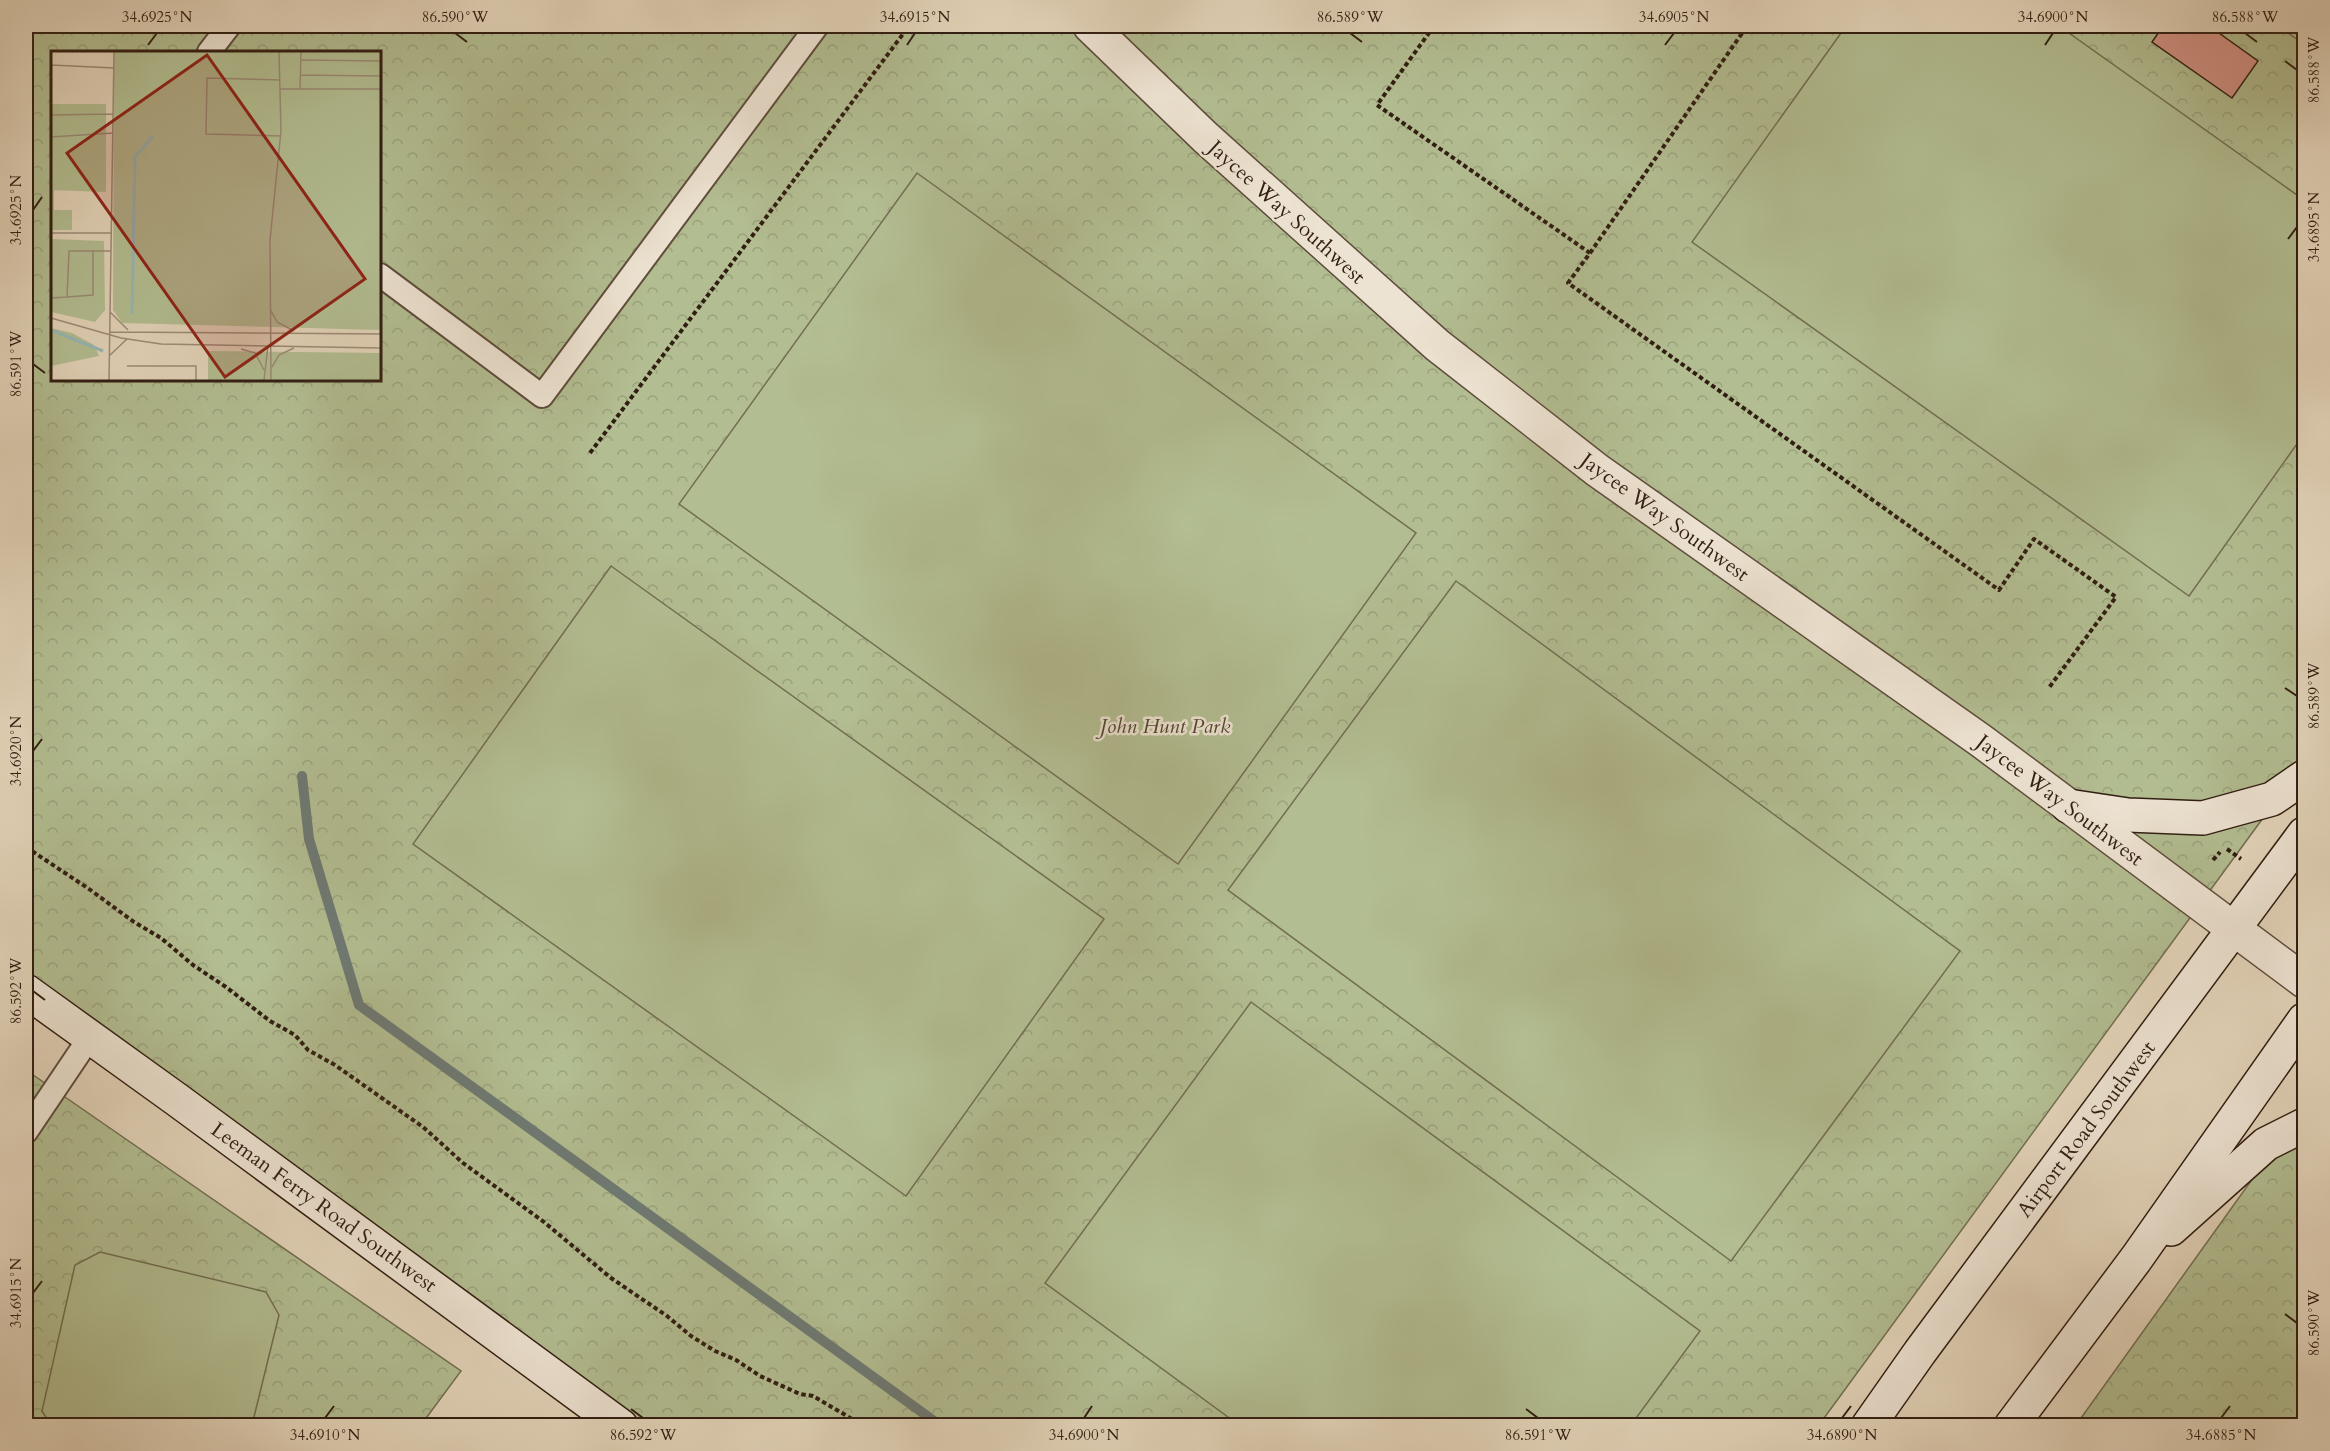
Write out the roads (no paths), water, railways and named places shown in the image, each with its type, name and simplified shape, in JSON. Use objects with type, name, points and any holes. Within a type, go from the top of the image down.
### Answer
[{"type":"street","name":"Jaycee Way Southwest","points":[[1089,26],[1205,137],[1437,345],[1597,470],[1980,740],[2304,981]]},
{"type":"street","points":[[2068,806],[2128,815],[2203,818],[2272,799],[2304,777]]},
{"type":"street","name":"Airport Road Southwest","points":[[1868,1425],[2304,834]]},
{"type":"street","name":"Leeman Ferry Road Southwest","points":[[26,991],[621,1425]]},
{"type":"street","points":[[2011,1425],[2136,1259],[2304,1020]]},
{"type":"street","points":[[2136,1259],[2266,1144],[2304,1125]]},
{"type":"lane","points":[[210,51],[229,26]]},
{"type":"lane","points":[[381,276],[542,396],[817,26]]},
{"type":"lane","points":[[26,1132],[90,1037]]},
{"type":"waterway","points":[[302,776],[309,839],[359,1005],[941,1426]]},
{"type":"park label","name":"John Hunt Park","points":[[1165,726]]}]
